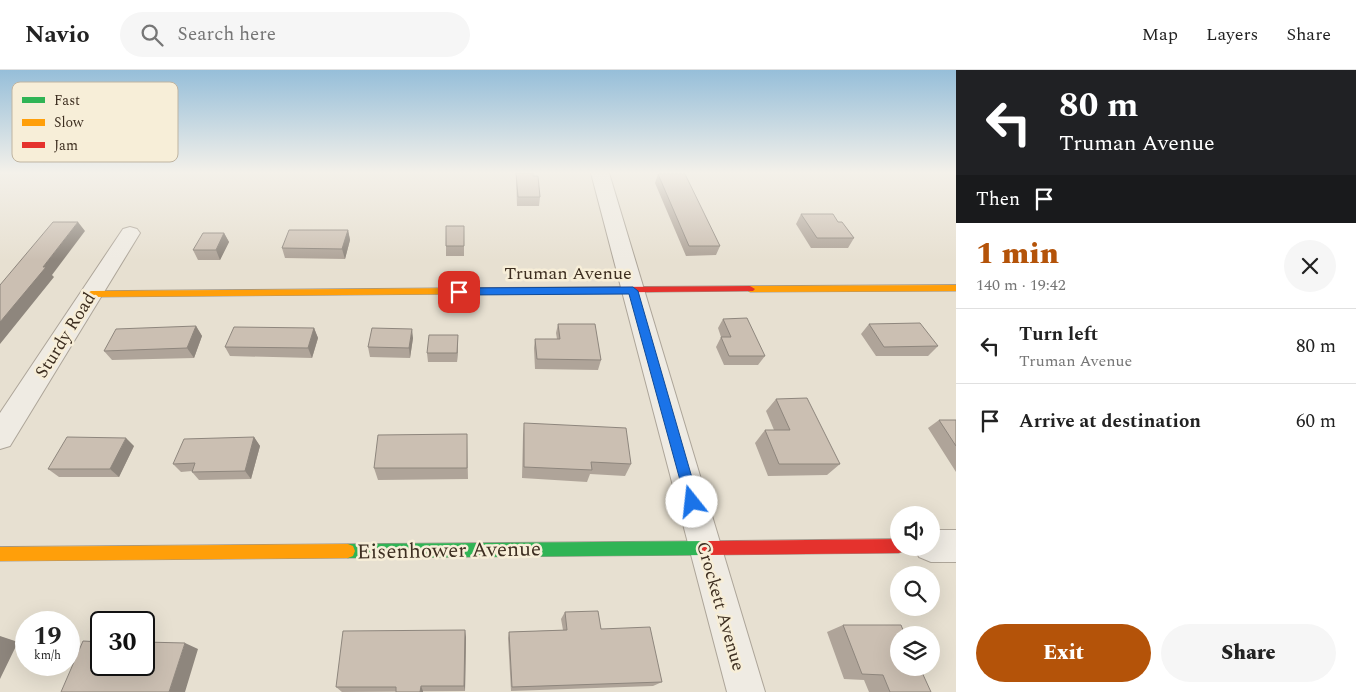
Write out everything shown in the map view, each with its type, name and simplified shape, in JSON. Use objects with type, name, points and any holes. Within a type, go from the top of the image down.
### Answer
[{"type":"street","name":"Crockett Avenue","points":[[608,202],[746,692]]},
{"type":"street","name":"Sturdy Road","points":[[0,437],[130,233]]},
{"type":"street","name":"Truman Avenue","points":[[91,294],[956,288]]},
{"type":"street","name":"Eisenhower Avenue","points":[[0,554],[890,546]]},
{"type":"street","points":[[940,546],[956,546]]},
{"type":"building","points":[[670,202],[699,202],[720,246],[689,246]]},
{"type":"building","points":[[801,214],[833,214],[838,222],[842,222],[854,238],[817,238]]},
{"type":"building","points":[[53,222],[78,222],[43,267],[46,267],[0,322],[0,285]]},
{"type":"building","points":[[446,226],[464,226],[464,246],[446,246]]},
{"type":"building","points":[[289,230],[348,230],[342,249],[282,248]]},
{"type":"building","points":[[203,233],[224,233],[216,250],[193,250]]},
{"type":"building","points":[[747,318],[765,356],[729,356],[721,337],[731,337],[723,319]]},
{"type":"building","points":[[920,323],[938,346],[884,347],[869,324]]},
{"type":"building","points":[[558,324],[595,324],[601,360],[537,359],[535,339],[560,339]]},
{"type":"building","points":[[196,326],[187,348],[104,351],[116,329]]},
{"type":"building","points":[[234,327],[314,328],[308,348],[225,347]]},
{"type":"building","points":[[372,328],[412,329],[409,348],[368,347]]},
{"type":"building","points":[[429,335],[458,335],[457,353],[427,353]]},
{"type":"building","points":[[807,398],[840,464],[779,464],[765,430],[790,430],[776,399]]},
{"type":"building","points":[[939,420],[956,420],[956,446]]},
{"type":"building","points":[[524,423],[626,428],[631,464],[591,462],[592,470],[524,467]]},
{"type":"building","points":[[467,434],[467,468],[374,468],[378,435]]},
{"type":"building","points":[[67,437],[126,438],[110,469],[48,469]]},
{"type":"building","points":[[254,437],[245,471],[192,472],[195,463],[173,464],[184,439]]},
{"type":"building","points":[[598,611],[601,629],[650,627],[662,682],[512,687],[509,632],[567,630],[565,612]]},
{"type":"building","points":[[843,625],[901,625],[890,626],[890,676],[924,676],[931,692],[890,692],[883,675],[862,674]]},
{"type":"building","points":[[465,630],[464,686],[421,686],[420,692],[396,692],[396,687],[336,687],[343,631]]},
{"type":"building","points":[[83,641],[90,641],[90,676],[155,676],[155,642],[185,643],[169,692],[61,692],[68,676],[80,676],[80,648]]},
{"type":"traffic: fast","points":[[348,551],[708,548]]},
{"type":"traffic: slow","points":[[750,289],[956,288]]},
{"type":"traffic: slow","points":[[91,294],[464,291]]},
{"type":"traffic: slow","points":[[0,554],[348,551]]},
{"type":"traffic: jam","points":[[464,291],[750,289]]},
{"type":"traffic: jam","points":[[708,548],[890,546]]},
{"type":"route","points":[[459,292],[633,291],[692,502]]}]
